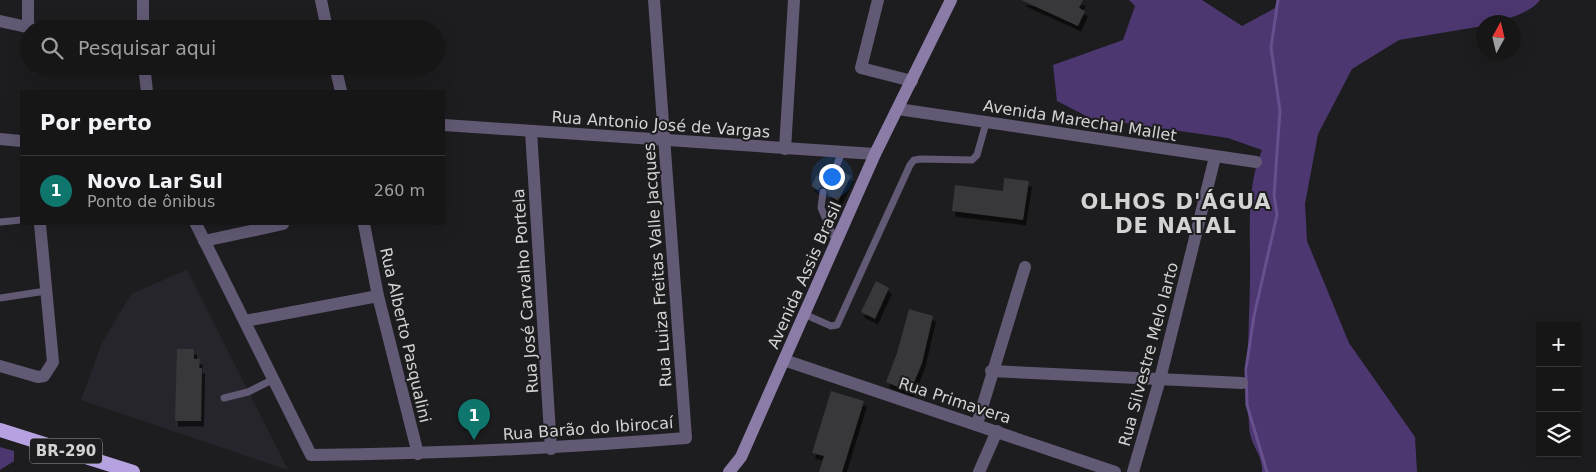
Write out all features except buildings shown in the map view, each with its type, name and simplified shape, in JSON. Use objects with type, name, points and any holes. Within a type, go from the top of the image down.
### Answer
[{"type":"highway","name":"BR-290","points":[[0,430],[132,472]]},
{"type":"main road","name":"Avenida Assis Brasil","points":[[729,472],[741,457],[875,154],[951,0]]},
{"type":"main road","name":"Avenida Assis Brasil","points":[[741,457],[741,472]]},
{"type":"street","points":[[28,0],[31,20]]},
{"type":"street","points":[[143,0],[143,20]]},
{"type":"street","points":[[321,0],[325,20]]},
{"type":"street","name":"Rua Luiza Freitas Valle Jacques","points":[[654,0],[686,438]]},
{"type":"street","points":[[785,149],[794,0]]},
{"type":"street","points":[[878,0],[861,68],[912,82]]},
{"type":"street","points":[[0,21],[20,25]]},
{"type":"street","points":[[145,75],[146,90]]},
{"type":"street","points":[[337,75],[340,90]]},
{"type":"street","name":"Avenida Marechal Mallet","points":[[898,109],[1256,162]]},
{"type":"street","name":"Rua Antonio José de Vargas","points":[[445,125],[875,154]]},
{"type":"street","name":"Rua José Carvalho Portela","points":[[531,131],[551,449]]},
{"type":"street","points":[[0,139],[20,141]]},
{"type":"street","name":"Rua Silvestre Melo Iarto","points":[[1133,472],[1160,379],[1215,157]]},
{"type":"street","points":[[0,366],[38,377],[44,376],[52,362],[40,225]]},
{"type":"street","points":[[196,225],[274,379]]},
{"type":"street","points":[[204,241],[278,225]]},
{"type":"street","name":"Rua Alberto Pasqualini","points":[[364,225],[378,296],[418,454]]},
{"type":"street","points":[[976,424],[1025,267]]},
{"type":"street","points":[[246,321],[378,296]]},
{"type":"street","name":"Rua Primavera","points":[[784,360],[1115,472]]},
{"type":"street","points":[[991,371],[1242,383]]},
{"type":"street","name":"Rua Barão do Ibirocaí","points":[[274,379],[311,455],[418,454],[551,449],[686,438]]},
{"type":"street","points":[[978,472],[997,431]]},
{"type":"lane","points":[[804,314],[830,326],[837,325],[910,165],[914,160],[921,158],[972,160],[977,155],[986,123]]},
{"type":"lane","points":[[836,168],[842,152]]},
{"type":"lane","points":[[823,192],[821,208],[836,242]]},
{"type":"lane","points":[[0,222],[20,220]]},
{"type":"lane","points":[[0,298],[46,291]]},
{"type":"lane","points":[[224,398],[248,392],[274,379]]},
{"type":"shaded area","points":[[1129,0],[1202,0],[1242,26],[1275,8],[1277,0],[1540,0],[1529,9],[1517,15],[1476,15],[1476,27],[1399,40],[1352,69],[1318,134],[1305,204],[1307,241],[1349,343],[1415,437],[1417,472],[1262,472],[1261,460],[1249,426],[1248,372],[1251,198],[1253,181],[1262,150],[1228,138],[1090,118],[1057,101],[1053,65],[1123,40],[1135,6]]},
{"type":"shaded area","points":[[187,270],[288,470],[81,400],[102,343],[131,294]]},
{"type":"shaded area","points":[[0,447],[14,451],[14,461],[0,470]]},
{"type":"waterway","points":[[1267,472],[1247,405],[1246,369],[1254,316],[1277,215],[1274,195],[1280,111],[1271,47],[1278,0]]},
{"type":"place","name":"Novo Lar Sul","points":[[474,440]]},
{"type":"district","name":"OLHOS D'ÁGUA DE NATAL","points":[[1176,214]]}]
